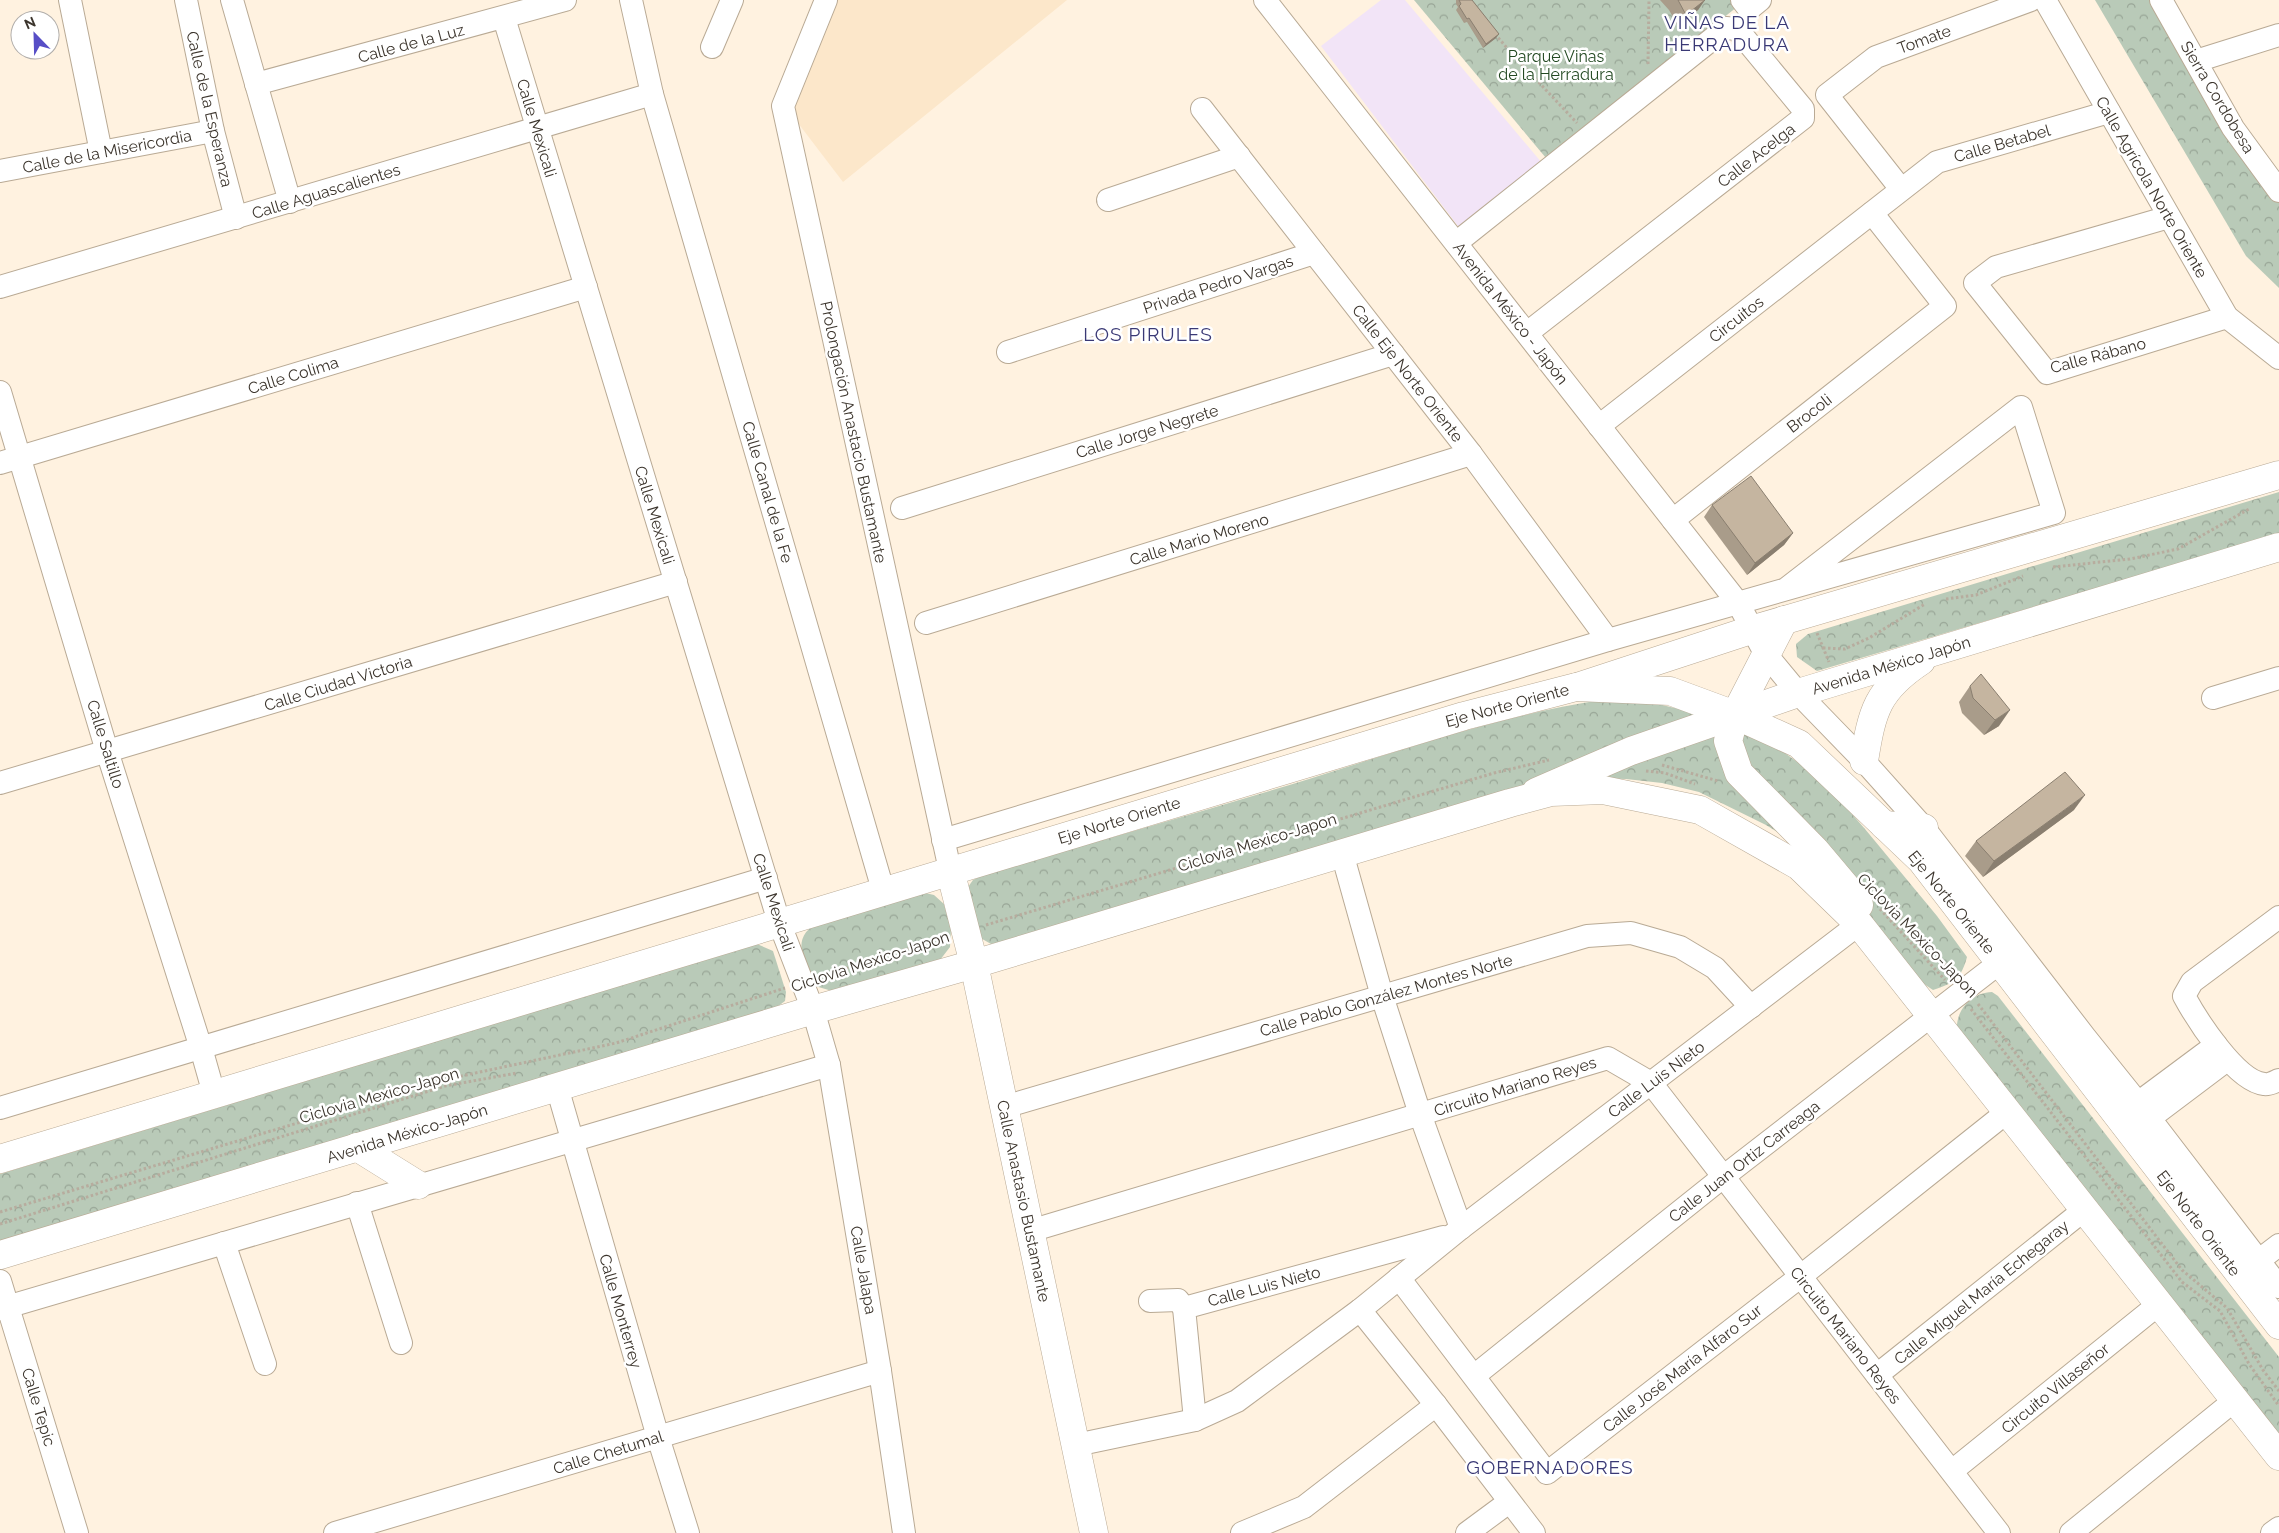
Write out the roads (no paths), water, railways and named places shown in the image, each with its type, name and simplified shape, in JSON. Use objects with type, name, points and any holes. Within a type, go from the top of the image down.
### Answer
[{"type":"main road","points":[[1576,687],[1784,620],[2279,475]]},
{"type":"main road","name":"Avenida México Japón","points":[[1510,803],[1631,751],[1798,693],[2279,547]]},
{"type":"main road","points":[[1784,620],[1765,652],[1735,715],[1728,741],[1739,773],[1815,850],[1858,901],[1931,1015],[2279,1456]]},
{"type":"main road","points":[[1864,760],[1870,719],[1882,696],[1905,672],[1940,649]]},
{"type":"main road","name":"Eje Norte Oriente","points":[[779,922],[1464,716],[1576,687],[1670,691],[1735,715],[1799,744],[1921,860],[2008,956],[2050,1028],[2279,1325]]},
{"type":"main road","points":[[813,1010],[1551,792],[1603,790],[1700,810],[1799,866],[1866,913]]},
{"type":"main road","points":[[1884,825],[1924,828]]},
{"type":"main road","name":"Calle Anastasio Bustamante","points":[[950,870],[974,964],[1094,1533]]},
{"type":"main road","points":[[0,1159],[779,922]]},
{"type":"main road","name":"Avenida México-Japón","points":[[0,1255],[813,1010]]},
{"type":"main road","points":[[2050,1028],[2084,1037]]},
{"type":"main road","points":[[358,1147],[418,1185]]},
{"type":"street","points":[[70,0],[101,152]]},
{"type":"street","name":"Calle de la Esperanza","points":[[186,0],[213,131],[236,218]]},
{"type":"street","points":[[232,0],[290,202]]},
{"type":"street","name":"Calle de la Luz","points":[[256,84],[565,0]]},
{"type":"street","name":"Calle Canal de la Fe","points":[[631,0],[652,94],[883,890]]},
{"type":"street","points":[[712,47],[732,0]]},
{"type":"street","name":"Prolongación Anastacio Bustamante","points":[[826,0],[783,106],[950,870]]},
{"type":"street","name":"Avenida México - Japón","points":[[1265,0],[1738,603],[1751,630],[1765,652],[1798,693],[1864,760],[1924,828],[2008,956],[2084,1037],[2144,1111],[2258,1262],[2279,1286]]},
{"type":"street","points":[[1742,0],[1749,9],[1760,0]]},
{"type":"street","name":"Tomate","points":[[1901,188],[1827,95],[1876,56],[2030,0]]},
{"type":"street","name":"Calle Agrícola Norte Oriente","points":[[2045,0],[2227,317],[2279,358]]},
{"type":"street","name":"Sierra Cordobesa","points":[[2161,0],[2233,128],[2279,191]]},
{"type":"street","name":"Calle Mexicali","points":[[504,18],[779,922],[813,1010]]},
{"type":"street","name":"Calle Acelga","points":[[1456,243],[1726,28],[1737,28],[1803,108],[1803,118],[1527,333]]},
{"type":"street","points":[[2196,61],[2279,35]]},
{"type":"street","name":"Calle Aguascalientes","points":[[0,287],[652,94]]},
{"type":"street","name":"Calle Eje Norte Oriente","points":[[1202,109],[1471,454],[1608,640]]},
{"type":"street","name":"Calle Betabel","points":[[1872,213],[1901,188],[1937,162],[2109,112]]},
{"type":"street","name":"Calle de la Misericordia","points":[[0,171],[213,131]]},
{"type":"street","points":[[1108,200],[1239,156]]},
{"type":"street","name":"Brocoli","points":[[1673,520],[1945,306],[1872,213]]},
{"type":"street","name":"Circuitos","points":[[1599,426],[1872,213]]},
{"type":"street","name":"Calle Rábano","points":[[2169,217],[1996,266],[1975,283],[2047,373],[2227,317]]},
{"type":"street","name":"Privada Pedro Vargas","points":[[1008,352],[1314,253]]},
{"type":"street","name":"Calle Colima","points":[[10,460],[586,287]]},
{"type":"street","name":"Calle Jorge Negrete","points":[[902,508],[1393,354]]},
{"type":"street","name":"Calle Saltillo","points":[[0,392],[10,460],[107,751],[202,1048],[214,1094]]},
{"type":"street","name":"Eje Norte Oriente","points":[[943,840],[1608,640],[2054,513],[2021,406],[1786,589]]},
{"type":"street","name":"Calle Mario Moreno","points":[[926,623],[1471,454]]},
{"type":"street","name":"Calle Ciudad Victoria","points":[[0,783],[676,582]]},
{"type":"street","points":[[2213,698],[2279,678]]},
{"type":"street","points":[[1342,853],[1382,996],[1457,1231]]},
{"type":"street","points":[[0,1108],[766,878]]},
{"type":"street","name":"Calle Luis Nieto","points":[[1076,1445],[1195,1420],[1237,1401],[1360,1310],[1457,1231],[1751,1007],[1866,913]]},
{"type":"street","points":[[2279,917],[2192,982],[2184,996],[2221,1052],[2256,1082],[2266,1085],[2279,1080]]},
{"type":"street","name":"Calle Pablo González Montes Norte","points":[[1004,1107],[1587,936],[1631,933],[1680,947],[1715,968],[1751,1007]]},
{"type":"street","name":"Calle Juan Ortiz Carreaga","points":[[1474,1376],[1723,1177],[2008,956]]},
{"type":"street","name":"Calle Jalapa","points":[[813,1010],[829,1065],[880,1371],[904,1533]]},
{"type":"street","points":[[2144,1111],[2221,1052]]},
{"type":"street","name":"Circuito Mariano Reyes","points":[[1030,1230],[1608,1058],[1651,1083],[1999,1533]]},
{"type":"street","points":[[4,1308],[829,1065]]},
{"type":"street","name":"Calle Monterrey","points":[[557,1087],[658,1437],[688,1533]]},
{"type":"street","name":"Calle José María Alfaro Sur","points":[[1399,1278],[1546,1473],[1801,1276],[2007,1112]]},
{"type":"street","points":[[357,1203],[400,1343]]},
{"type":"street","name":"Calle Miguel María Echegaray","points":[[1877,1375],[2084,1210]]},
{"type":"street","name":"Calle Luis Nieto","points":[[1184,1308],[1457,1231]]},
{"type":"street","points":[[224,1243],[265,1364]]},
{"type":"street","points":[[2258,1262],[2279,1245]]},
{"type":"street","name":"Calle Tepic","points":[[0,1281],[4,1308],[77,1533]]},
{"type":"street","points":[[1150,1302],[1178,1300],[1184,1308],[1195,1420]]},
{"type":"street","name":"Circuito Villaseñor","points":[[1952,1471],[2159,1304]]},
{"type":"street","points":[[1360,1310],[1534,1533]]},
{"type":"street","name":"Calle Chetumal","points":[[335,1533],[880,1371]]},
{"type":"street","points":[[2071,1533],[2235,1400]]},
{"type":"street","points":[[1242,1533],[1304,1507],[1436,1405]]},
{"type":"street","points":[[1467,1533],[1509,1502]]},
{"type":"street","points":[[2272,1533],[2279,1528]]},
{"type":"district","name":"VIÑAS DE LA HERRADURA","points":[[1727,33]]},
{"type":"district","name":"LOS PIRULES","points":[[1148,334]]},
{"type":"district","name":"GOBERNADORES","points":[[1550,1467]]},
{"type":"park label","name":"Parque Viñas de la Herradura","points":[[1556,65]]}]
